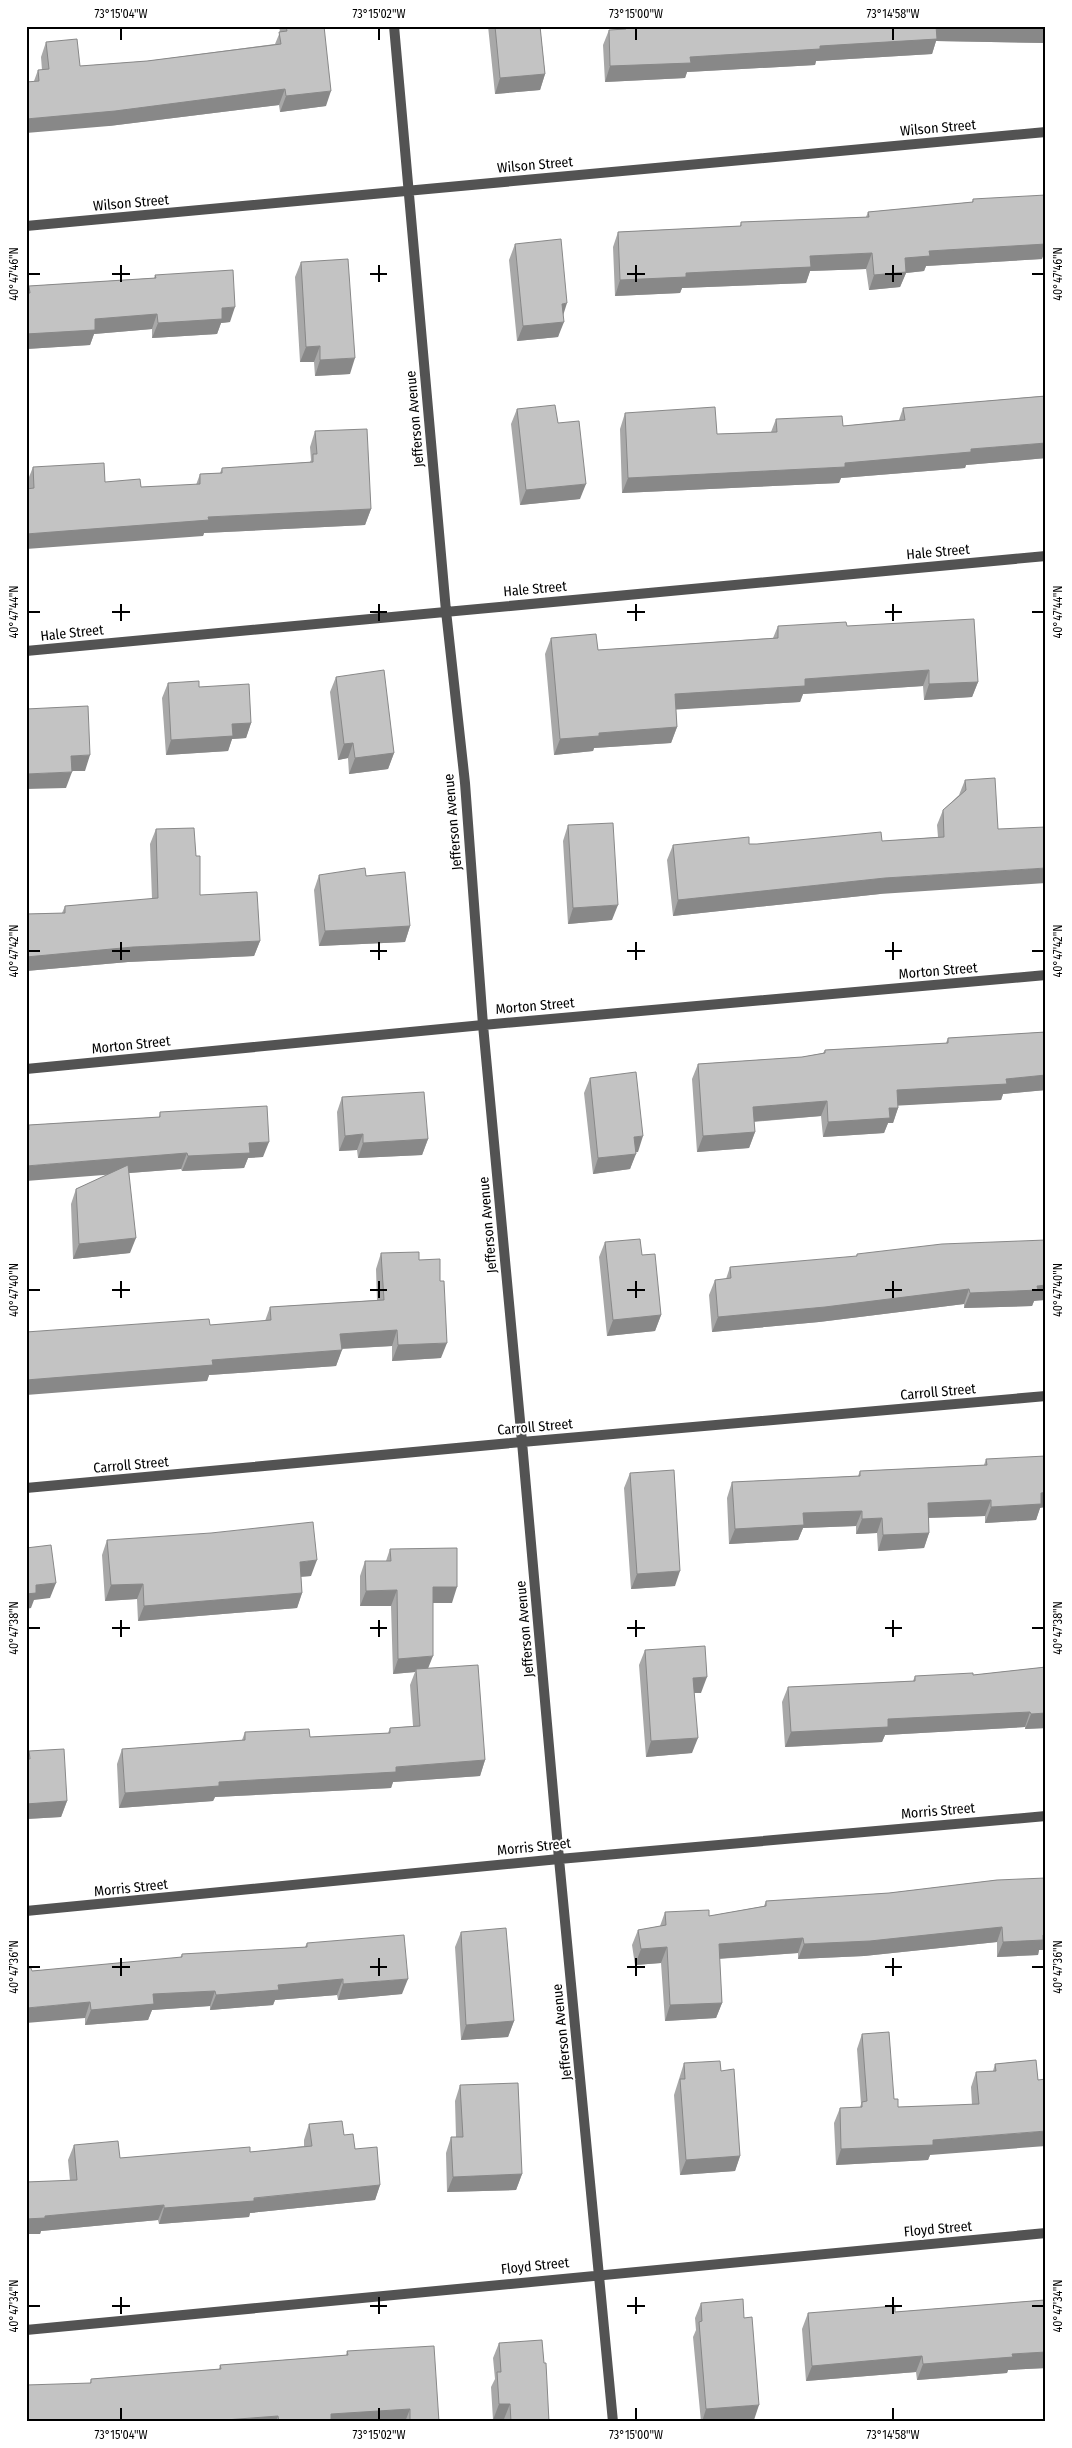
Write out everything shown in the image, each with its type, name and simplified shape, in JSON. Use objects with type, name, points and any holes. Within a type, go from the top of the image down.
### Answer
[{"type":"street","name":"Jefferson Avenue","points":[[394,26],[446,611],[464,783],[483,1025],[559,1859],[613,2422]]},
{"type":"street","name":"Wilson Street","points":[[26,226],[1046,132]]},
{"type":"street","name":"Hale Street","points":[[26,652],[1046,556]]},
{"type":"street","name":"Morton Street","points":[[26,1069],[483,1025],[1046,975]]},
{"type":"street","name":"Carroll Street","points":[[26,1488],[1046,1396]]},
{"type":"street","name":"Morris Street","points":[[26,1911],[559,1859],[1046,1816]]},
{"type":"street","name":"Floyd Street","points":[[26,2330],[1046,2233]]},
{"type":"building","points":[[286,26],[324,26],[331,91],[286,96],[285,89],[115,111],[26,119],[26,82],[39,81],[38,70],[49,69],[46,42],[77,39],[80,66],[147,61],[281,44],[279,32],[287,31]]},
{"type":"building","points":[[495,26],[540,26],[545,74],[500,78]]},
{"type":"building","points":[[626,26],[936,26],[937,39],[820,46],[820,49],[690,57],[691,63],[610,66],[609,30],[626,29]]},
{"type":"building","points":[[982,26],[1046,26],[1046,27]]},
{"type":"building","points":[[1046,195],[1046,244],[929,251],[930,256],[905,258],[906,272],[874,275],[872,253],[810,256],[811,267],[686,273],[686,277],[620,280],[618,232],[741,226],[741,222],[869,217],[868,212],[973,202],[973,199]]},
{"type":"building","points":[[561,239],[567,303],[562,304],[564,322],[523,326],[515,244]]},
{"type":"building","points":[[348,259],[355,358],[320,360],[320,346],[306,347],[301,262]]},
{"type":"building","points":[[233,270],[235,307],[222,308],[222,319],[158,323],[157,314],[95,319],[95,330],[26,334],[26,293],[30,293],[29,286],[156,278],[155,275]]},
{"type":"building","points":[[1046,396],[1046,443],[971,449],[971,452],[845,463],[845,467],[628,478],[625,413],[715,407],[717,434],[777,432],[776,419],[842,416],[843,426],[905,420],[903,408]]},
{"type":"building","points":[[555,405],[558,423],[579,421],[586,484],[526,490],[517,409]]},
{"type":"building","points":[[367,429],[371,509],[208,517],[209,520],[26,534],[26,489],[34,488],[33,467],[104,463],[105,482],[140,479],[141,487],[200,484],[200,474],[222,473],[222,468],[313,462],[313,454],[317,454],[315,431]]},
{"type":"building","points":[[974,619],[978,682],[929,684],[929,670],[805,679],[805,686],[675,694],[677,727],[599,733],[599,736],[560,739],[551,638],[596,634],[598,650],[778,638],[778,626],[846,622],[847,626]]},
{"type":"building","points":[[384,670],[394,753],[355,758],[353,743],[344,744],[336,677]]},
{"type":"building","points":[[199,681],[199,687],[249,684],[251,723],[232,724],[233,736],[171,740],[168,683]]},
{"type":"building","points":[[88,706],[90,755],[71,756],[72,772],[26,774],[26,709]]},
{"type":"building","points":[[995,778],[998,829],[1046,827],[1046,868],[885,878],[678,900],[673,845],[749,837],[749,844],[757,844],[881,832],[882,841],[944,837],[943,810],[966,790],[965,780]]},
{"type":"building","points":[[613,823],[618,905],[573,908],[568,825]]},
{"type":"building","points":[[194,828],[196,856],[200,856],[200,895],[257,892],[260,941],[133,947],[26,957],[26,914],[65,913],[65,906],[158,898],[156,829]]},
{"type":"building","points":[[365,868],[366,876],[405,872],[410,926],[325,931],[319,875]]},
{"type":"building","points":[[1046,1032],[1046,1075],[1006,1079],[1007,1084],[897,1090],[898,1108],[889,1108],[890,1118],[828,1122],[827,1101],[753,1107],[755,1132],[703,1136],[698,1064],[802,1057],[825,1053],[825,1050],[948,1043],[948,1038]]},
{"type":"building","points":[[636,1072],[643,1136],[634,1137],[636,1154],[598,1158],[590,1078]]},
{"type":"building","points":[[424,1092],[428,1139],[363,1143],[363,1134],[345,1136],[342,1097]]},
{"type":"building","points":[[267,1106],[269,1142],[249,1143],[250,1153],[188,1156],[187,1153],[26,1166],[26,1130],[29,1130],[29,1125],[160,1117],[160,1112]]},
{"type":"building","points":[[128,1165],[136,1238],[79,1244],[76,1189]]},
{"type":"building","points":[[640,1239],[642,1255],[655,1254],[661,1315],[613,1320],[605,1242]]},
{"type":"building","points":[[1046,1240],[1046,1285],[1037,1286],[1038,1290],[970,1293],[969,1289],[825,1307],[718,1317],[715,1280],[731,1278],[730,1267],[857,1256],[857,1254],[942,1244]]},
{"type":"building","points":[[419,1252],[419,1260],[440,1259],[440,1281],[444,1281],[447,1343],[398,1345],[397,1330],[340,1334],[342,1350],[212,1360],[213,1365],[26,1380],[26,1332],[209,1319],[210,1325],[271,1320],[270,1307],[384,1300],[381,1253]]},
{"type":"building","points":[[1046,1456],[1046,1492],[1041,1493],[1041,1504],[991,1507],[991,1500],[928,1503],[929,1533],[883,1535],[882,1518],[862,1519],[862,1511],[803,1513],[804,1525],[735,1529],[732,1482],[860,1476],[860,1471],[987,1465],[986,1459]]},
{"type":"building","points":[[674,1470],[680,1571],[637,1574],[630,1473]]},
{"type":"building","points":[[313,1522],[317,1560],[300,1562],[302,1593],[144,1606],[143,1584],[111,1585],[107,1540],[211,1533]]},
{"type":"building","points":[[51,1545],[56,1583],[36,1585],[36,1593],[26,1594],[26,1548]]},
{"type":"building","points":[[457,1548],[457,1587],[433,1587],[433,1656],[398,1659],[397,1590],[366,1591],[365,1561],[391,1561],[390,1549]]},
{"type":"building","points":[[705,1646],[707,1677],[693,1678],[698,1738],[651,1741],[645,1650]]},
{"type":"building","points":[[478,1665],[485,1760],[396,1767],[396,1772],[219,1782],[219,1786],[125,1793],[122,1749],[245,1740],[245,1732],[309,1729],[310,1737],[390,1733],[390,1728],[420,1726],[416,1669]]},
{"type":"building","points":[[1046,1667],[1046,1713],[1031,1714],[1030,1712],[888,1719],[888,1727],[791,1732],[788,1687],[915,1681],[915,1676],[973,1673],[973,1675]]},
{"type":"building","points":[[64,1749],[67,1801],[26,1804],[26,1759],[30,1759],[29,1751]]},
{"type":"building","points":[[1046,1878],[1046,1935],[1043,1935],[1043,1940],[1003,1942],[1002,1927],[870,1941],[804,1944],[803,1938],[719,1944],[722,2003],[670,2005],[667,1947],[641,1949],[638,1930],[666,1925],[665,1912],[709,1910],[709,1916],[766,1906],[766,1901],[889,1893],[997,1880]]},
{"type":"building","points":[[506,1928],[514,2021],[466,2025],[461,1932]]},
{"type":"building","points":[[404,1935],[408,1979],[343,1984],[343,1979],[278,1985],[279,1990],[216,1995],[215,1991],[153,1994],[154,2004],[91,2010],[90,2002],[27,2008],[26,2015],[26,1968],[31,1968],[32,1971],[182,1957],[182,1954],[307,1947],[307,1943]]},
{"type":"building","points":[[889,2032],[894,2099],[898,2099],[898,2107],[979,2104],[976,2072],[996,2071],[995,2064],[1036,2060],[1038,2080],[1046,2079],[1046,2131],[933,2140],[933,2145],[841,2149],[840,2108],[862,2107],[862,2102],[867,2101],[862,2034]]},
{"type":"building","points":[[720,2061],[721,2071],[734,2069],[740,2156],[686,2160],[680,2079],[685,2079],[684,2063]]},
{"type":"building","points":[[518,2083],[522,2174],[453,2177],[451,2137],[463,2137],[460,2085]]},
{"type":"building","points":[[342,2121],[344,2135],[353,2134],[355,2149],[377,2147],[380,2185],[254,2198],[254,2201],[164,2208],[164,2205],[26,2219],[26,2182],[77,2180],[74,2145],[118,2141],[120,2158],[250,2147],[250,2152],[312,2146],[309,2124]]},
{"type":"building","points":[[1045,2297],[1046,2352],[1012,2354],[1013,2357],[923,2364],[922,2356],[812,2366],[808,2313],[895,2306],[895,2312],[1045,2300]]},
{"type":"building","points":[[743,2299],[744,2318],[752,2317],[759,2405],[706,2409],[699,2322],[702,2321],[701,2303]]},
{"type":"building","points":[[542,2340],[544,2363],[546,2363],[549,2422],[511,2422],[510,2404],[499,2404],[497,2372],[501,2372],[499,2343]]},
{"type":"building","points":[[434,2346],[439,2422],[410,2422],[410,2409],[331,2414],[331,2422],[279,2422],[278,2416],[199,2422],[26,2422],[26,2385],[91,2383],[91,2379],[221,2369],[220,2365],[348,2355],[347,2351]]}]
